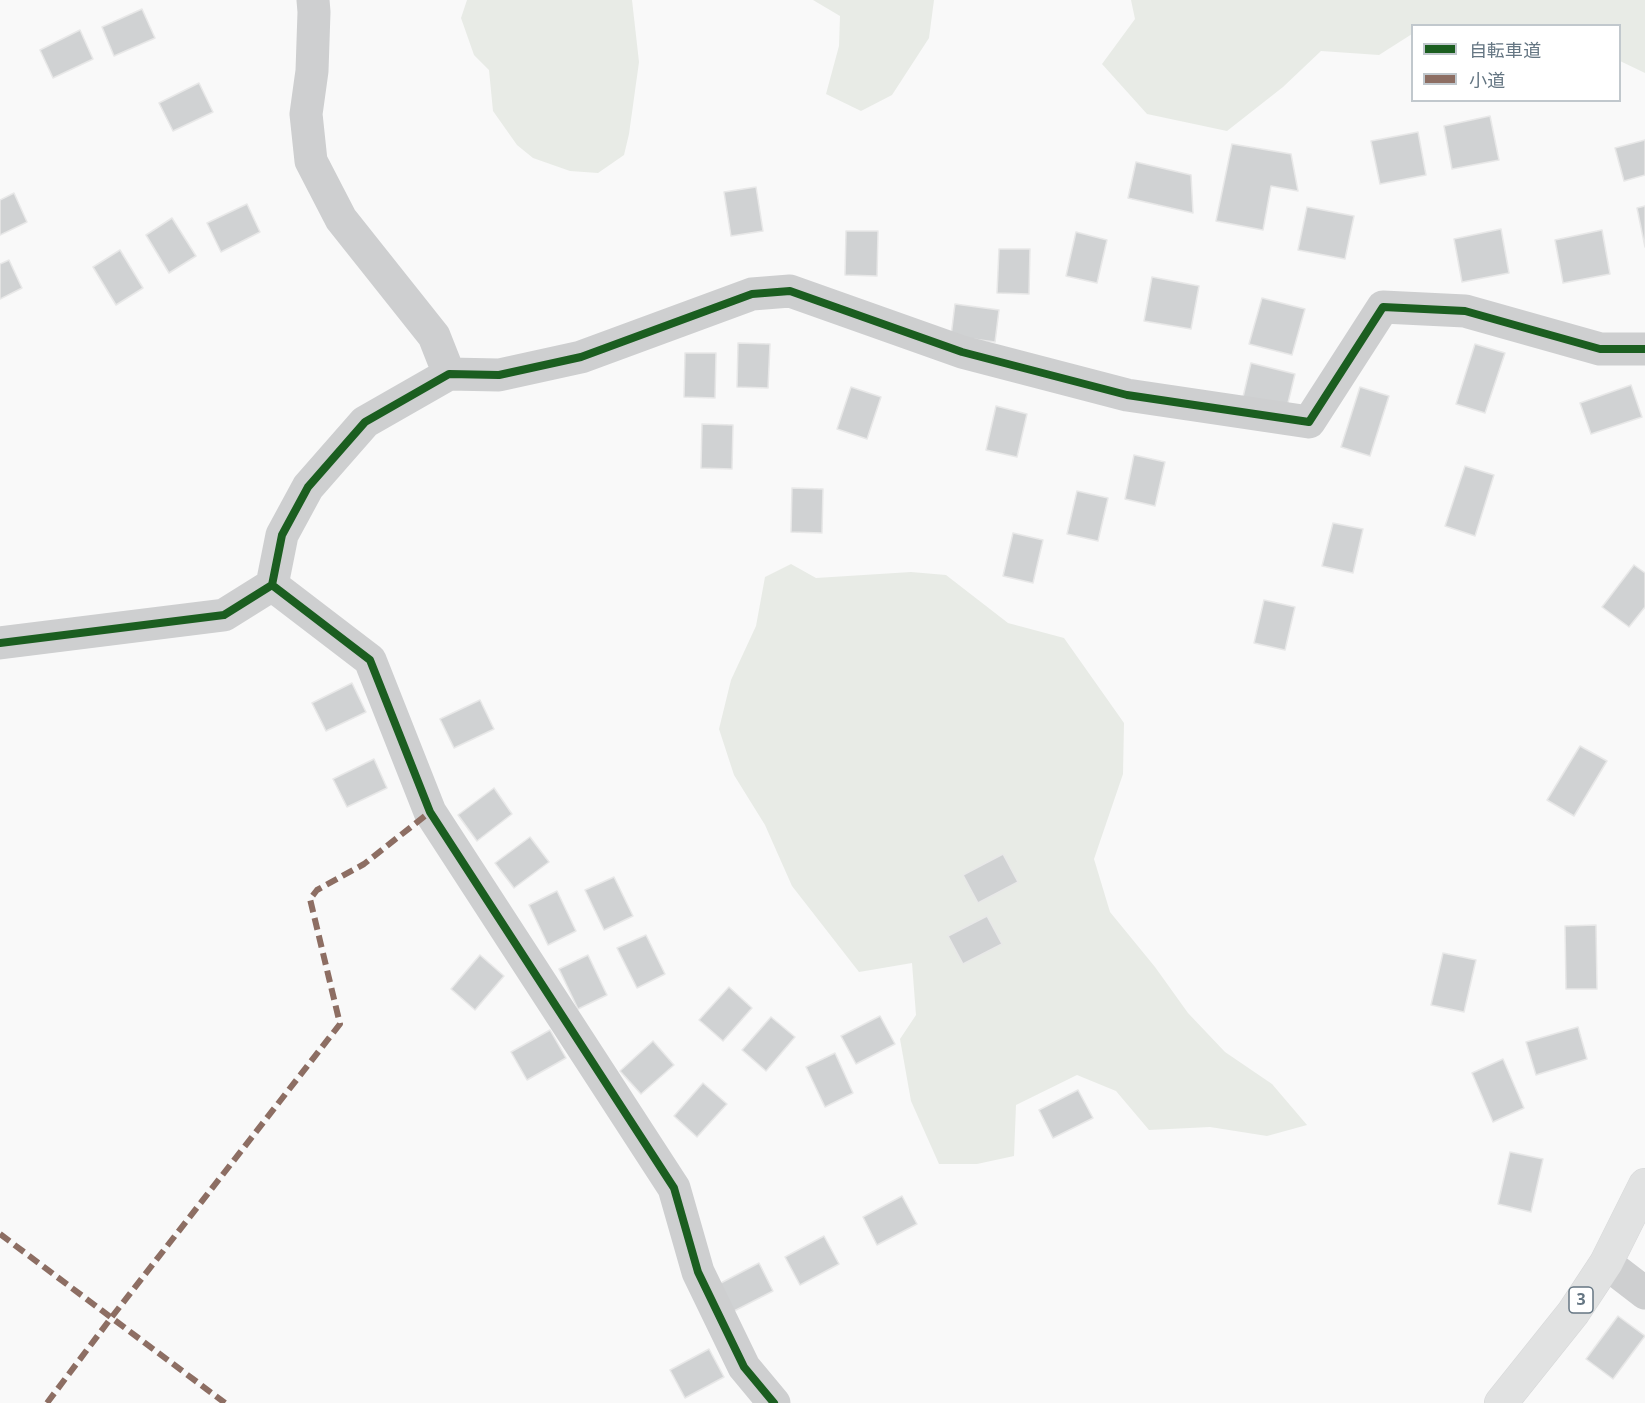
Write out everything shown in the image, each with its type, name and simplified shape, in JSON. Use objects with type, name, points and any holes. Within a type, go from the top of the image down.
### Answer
[{"type":"main road","name":"3","points":[[1501,1403],[1573,1313],[1606,1263],[1645,1185]]},
{"type":"street","points":[[313,0],[312,71],[306,114],[311,161],[341,219],[434,336],[449,374]]},
{"type":"street","points":[[0,643],[224,615],[272,585],[282,535],[308,487],[365,422],[449,374],[499,375],[581,357],[752,294],[790,291],[962,352],[1127,395],[1309,422],[1383,307],[1465,311],[1600,349],[1645,349]]},
{"type":"street","points":[[272,585],[370,660],[430,812],[674,1188],[698,1272],[744,1367],[774,1403]]},
{"type":"street","points":[[1606,1263],[1645,1293]]},
{"type":"shaded area","points":[[467,0],[632,0],[639,62],[624,155],[598,173],[570,171],[533,158],[517,145],[493,111],[489,70],[474,55],[461,18]]},
{"type":"shaded area","points":[[813,0],[934,0],[929,38],[892,95],[861,111],[826,94],[839,46],[840,16]]},
{"type":"shaded area","points":[[1131,0],[1645,0],[1645,73],[1621,61],[1621,24],[1411,24],[1411,35],[1379,55],[1321,51],[1283,87],[1227,131],[1147,114],[1102,64],[1135,19]]},
{"type":"shaded area","points":[[791,564],[816,578],[911,572],[946,575],[1008,623],[1064,638],[1124,723],[1123,774],[1094,859],[1110,912],[1155,967],[1188,1013],[1225,1052],[1272,1084],[1307,1125],[1267,1136],[1210,1127],[1149,1130],[1116,1091],[1077,1075],[1016,1105],[1014,1156],[977,1164],[939,1164],[911,1101],[900,1039],[916,1015],[912,963],[859,972],[792,886],[765,825],[734,775],[719,729],[731,680],[756,626],[765,577]]},
{"type":"building","points":[[142,9],[155,38],[114,56],[102,27]]},
{"type":"building","points":[[80,30],[93,59],[53,78],[40,50]]},
{"type":"building","points":[[199,83],[213,112],[173,131],[159,103]]},
{"type":"building","points":[[1490,116],[1499,160],[1452,169],[1444,126]]},
{"type":"building","points":[[1418,132],[1426,175],[1380,184],[1371,141]]},
{"type":"building","points":[[1645,140],[1645,175],[1624,181],[1615,148]]},
{"type":"building","points":[[1232,144],[1291,154],[1298,191],[1271,186],[1263,230],[1216,221]]},
{"type":"building","points":[[1136,162],[1191,175],[1193,213],[1128,198]]},
{"type":"building","points":[[756,187],[763,231],[731,236],[724,192]]},
{"type":"building","points":[[14,193],[27,222],[0,235],[0,200]]},
{"type":"building","points":[[247,204],[260,232],[221,252],[207,223]]},
{"type":"building","points":[[1645,206],[1645,247],[1637,208]]},
{"type":"building","points":[[1307,207],[1354,216],[1345,259],[1298,250]]},
{"type":"building","points":[[172,218],[196,256],[169,273],[146,235]]},
{"type":"building","points":[[1501,229],[1509,273],[1462,282],[1454,239]]},
{"type":"building","points":[[1602,230],[1610,274],[1563,283],[1555,240]]},
{"type":"building","points":[[846,231],[878,231],[877,276],[845,275]]},
{"type":"building","points":[[1076,232],[1107,240],[1097,283],[1066,276]]},
{"type":"building","points":[[999,249],[1030,249],[1029,294],[997,293]]},
{"type":"building","points":[[120,250],[143,288],[116,305],[93,267]]},
{"type":"building","points":[[9,260],[22,288],[0,299],[0,264]]},
{"type":"building","points":[[1152,277],[1199,286],[1191,329],[1144,321]]},
{"type":"building","points":[[1262,298],[1305,309],[1292,355],[1249,344]]},
{"type":"building","points":[[955,304],[999,310],[995,342],[951,336]]},
{"type":"building","points":[[738,343],[770,344],[768,388],[737,387]]},
{"type":"building","points":[[1475,344],[1505,353],[1485,413],[1456,404]]},
{"type":"building","points":[[685,353],[716,353],[715,398],[684,397]]},
{"type":"building","points":[[1251,363],[1295,374],[1287,407],[1243,397]]},
{"type":"building","points":[[1631,385],[1642,417],[1591,434],[1580,403]]},
{"type":"building","points":[[851,387],[881,397],[867,439],[837,429]]},
{"type":"building","points":[[1360,387],[1389,396],[1370,456],[1341,447]]},
{"type":"building","points":[[996,406],[1027,414],[1017,457],[986,450]]},
{"type":"building","points":[[702,424],[733,425],[732,469],[701,468]]},
{"type":"building","points":[[1134,455],[1165,462],[1155,506],[1125,499]]},
{"type":"building","points":[[1465,466],[1494,475],[1475,536],[1445,526]]},
{"type":"building","points":[[792,488],[823,489],[822,533],[791,532]]},
{"type":"building","points":[[1077,491],[1108,498],[1098,541],[1067,534]]},
{"type":"building","points":[[1333,523],[1363,529],[1353,573],[1322,566]]},
{"type":"building","points":[[1013,533],[1043,540],[1033,583],[1003,576]]},
{"type":"building","points":[[1634,565],[1645,573],[1645,607],[1629,627],[1602,607]]},
{"type":"building","points":[[1264,600],[1295,607],[1285,650],[1254,643]]},
{"type":"building","points":[[352,683],[366,712],[326,731],[312,703]]},
{"type":"building","points":[[480,700],[494,729],[454,748],[440,719]]},
{"type":"building","points":[[1580,746],[1607,761],[1574,816],[1547,800]]},
{"type":"building","points":[[374,759],[387,788],[347,807],[333,779]]},
{"type":"building","points":[[494,788],[512,814],[477,841],[458,815]]},
{"type":"building","points":[[530,837],[549,862],[514,888],[495,863]]},
{"type":"building","points":[[1003,854],[1018,882],[978,903],[963,875]]},
{"type":"building","points":[[614,877],[633,916],[604,930],[585,890]]},
{"type":"building","points":[[557,891],[576,931],[548,945],[529,905]]},
{"type":"building","points":[[987,916],[1002,944],[963,964],[948,936]]},
{"type":"building","points":[[1596,925],[1597,989],[1566,989],[1565,926]]},
{"type":"building","points":[[646,935],[665,974],[637,988],[617,948]]},
{"type":"building","points":[[1443,953],[1476,960],[1464,1012],[1431,1005]]},
{"type":"building","points":[[480,955],[504,976],[475,1010],[451,989]]},
{"type":"building","points":[[588,955],[607,995],[578,1009],[559,969]]},
{"type":"building","points":[[729,987],[752,1008],[723,1041],[699,1020]]},
{"type":"building","points":[[880,1016],[895,1044],[856,1064],[841,1036]]},
{"type":"building","points":[[771,1017],[795,1037],[766,1071],[742,1050]]},
{"type":"building","points":[[1578,1027],[1587,1059],[1536,1075],[1526,1042]]},
{"type":"building","points":[[550,1030],[566,1058],[527,1080],[511,1052]]},
{"type":"building","points":[[653,1041],[674,1065],[641,1094],[620,1071]]},
{"type":"building","points":[[835,1053],[853,1093],[825,1107],[806,1067]]},
{"type":"building","points":[[1503,1059],[1524,1108],[1493,1122],[1472,1073]]},
{"type":"building","points":[[703,1083],[727,1104],[697,1137],[674,1116]]},
{"type":"building","points":[[1078,1090],[1093,1118],[1053,1138],[1039,1110]]},
{"type":"building","points":[[1510,1152],[1543,1159],[1531,1212],[1498,1204]]},
{"type":"building","points":[[902,1196],[917,1224],[877,1245],[863,1217]]},
{"type":"building","points":[[824,1236],[839,1264],[800,1285],[785,1257]]},
{"type":"building","points":[[759,1263],[773,1291],[734,1311],[719,1284]]},
{"type":"building","points":[[1618,1316],[1645,1336],[1613,1379],[1586,1359]]},
{"type":"building","points":[[709,1349],[724,1377],[685,1398],[670,1370]]},
{"type":"marked path","points":[[47,1403],[340,1024],[310,899],[317,890],[364,864],[430,812]]},
{"type":"marked path","points":[[0,1234],[225,1403]]},
{"type":"cycle path","points":[[0,643],[224,615],[272,585],[282,535],[308,487],[365,422],[449,374],[499,375],[581,357],[752,294],[790,291],[962,352],[1127,395],[1309,422],[1383,307],[1465,311],[1600,349],[1645,349]]},
{"type":"cycle path","points":[[272,585],[370,660],[430,812],[674,1188],[698,1272],[744,1367],[774,1403]]}]
